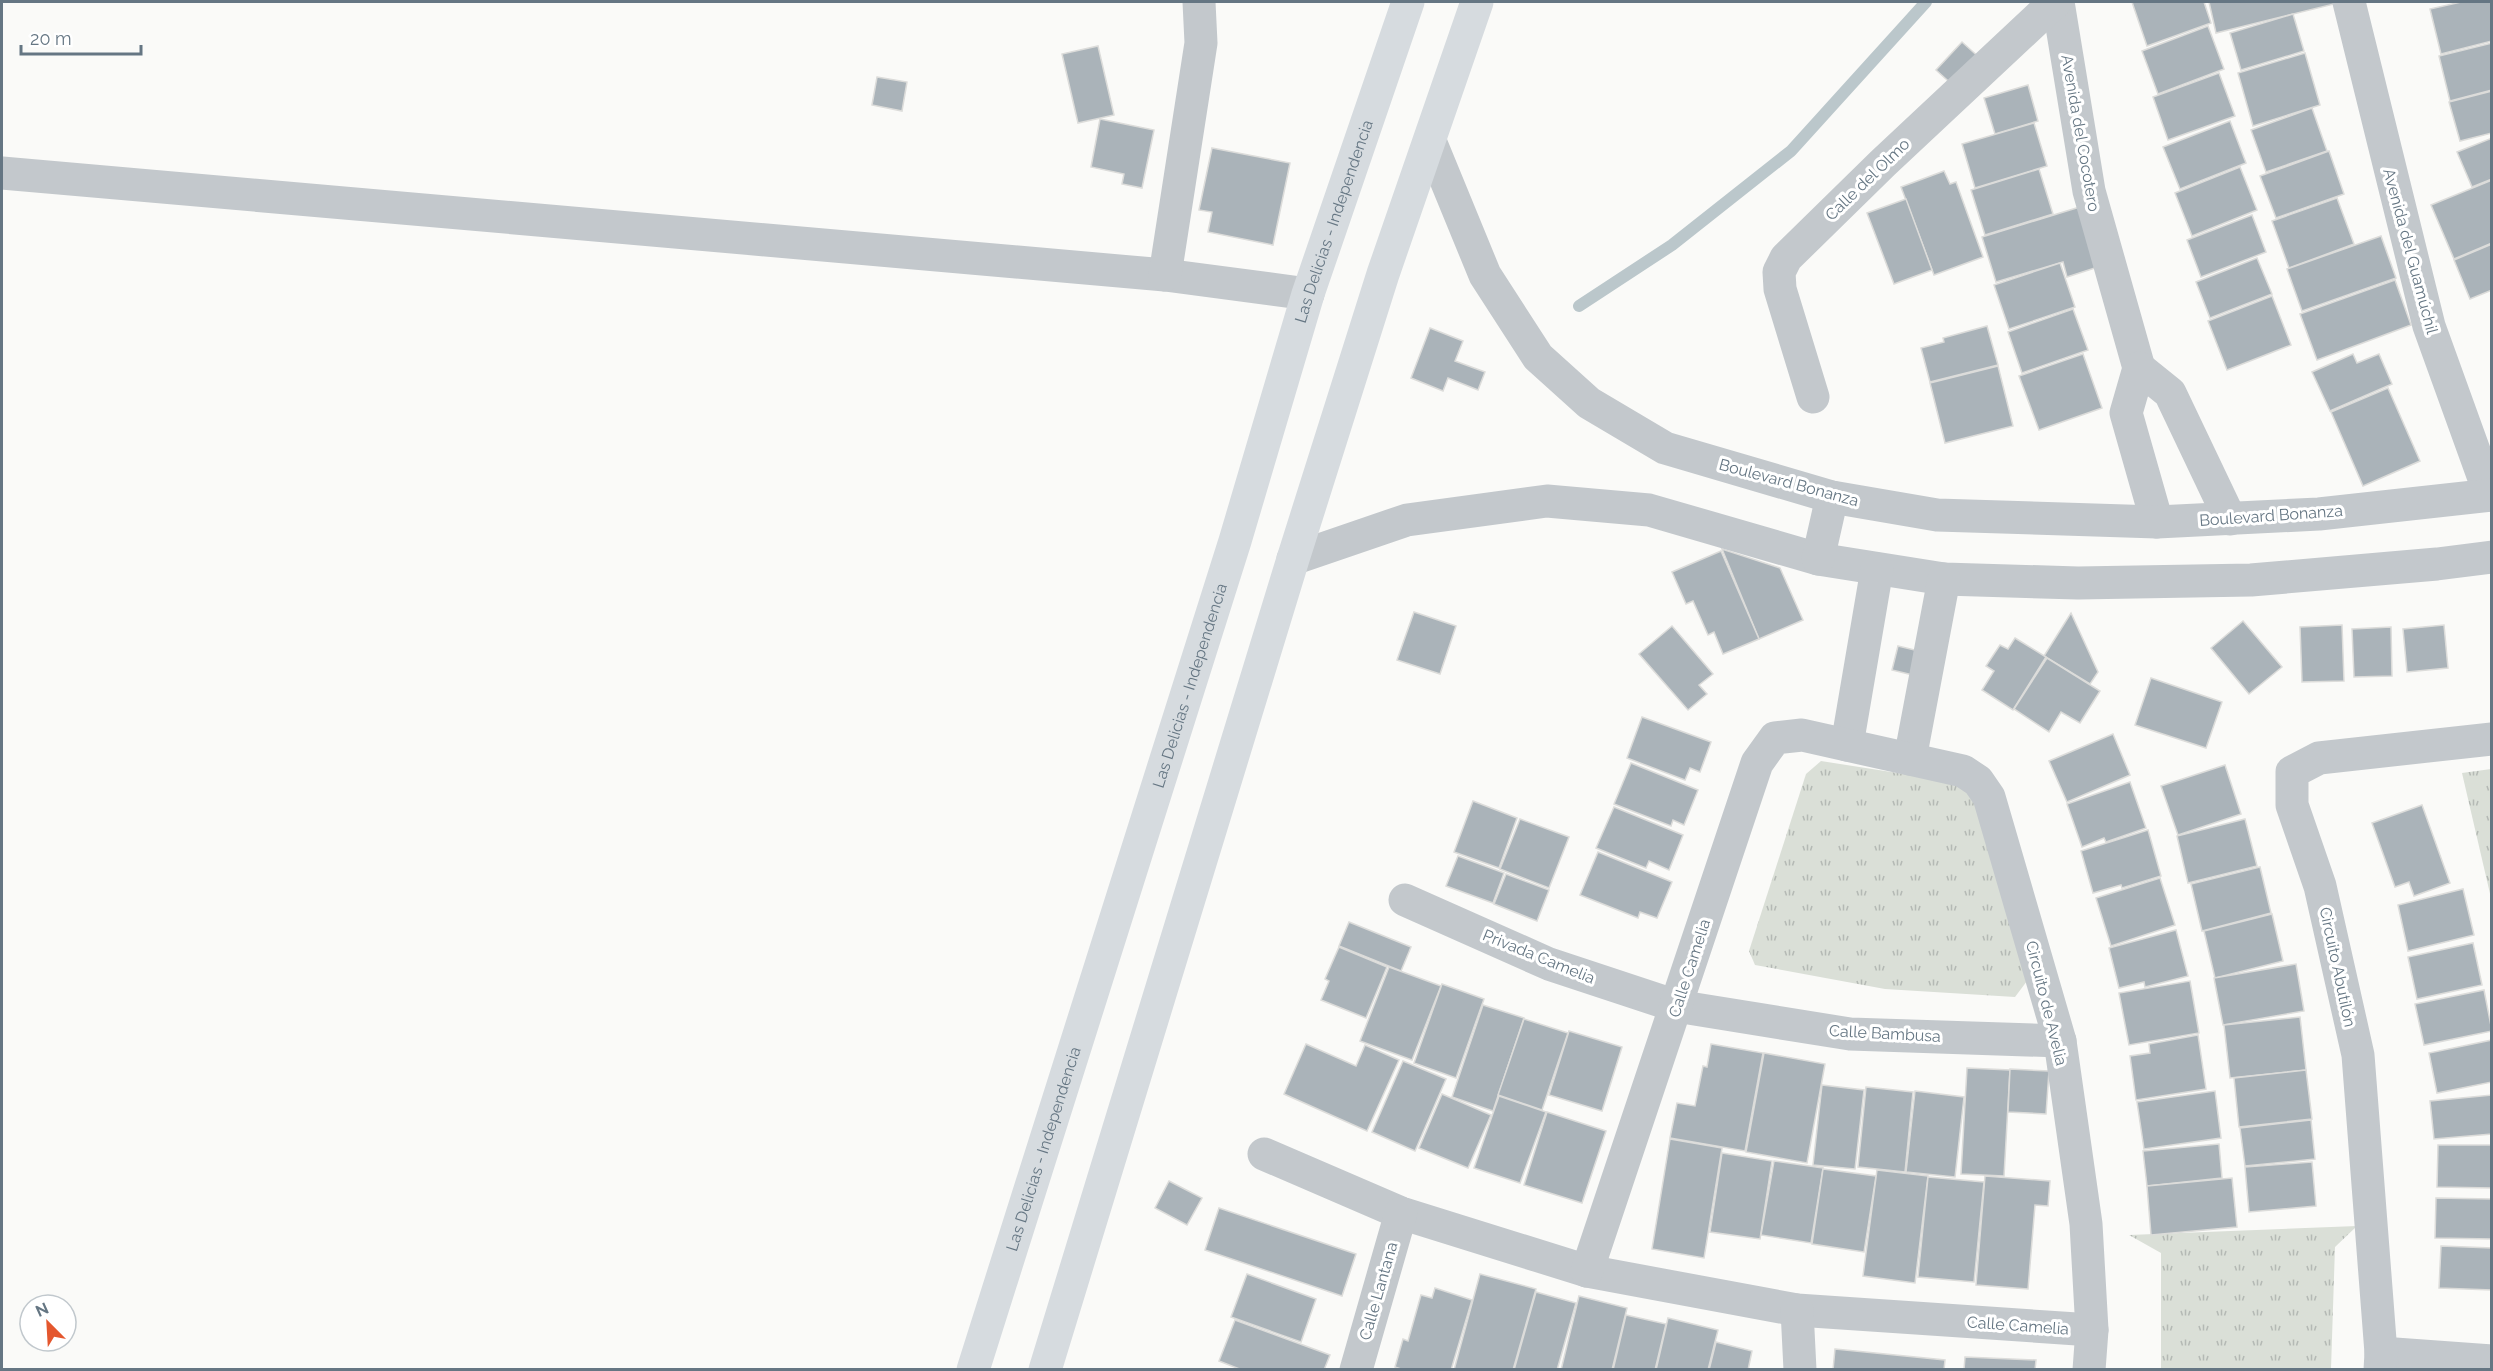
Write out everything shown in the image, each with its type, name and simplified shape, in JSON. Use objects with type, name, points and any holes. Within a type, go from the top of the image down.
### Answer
[{"type":"main road","name":"Las Delicias - Independencia","points":[[973,1370],[1235,540],[1308,294],[1408,2]]},
{"type":"main road","points":[[1045,1370],[1293,559],[1383,274],[1477,2]]},
{"type":"street","points":[[1165,275],[1201,43],[1199,2]]},
{"type":"street","name":"Avenida del Cocotero","points":[[2056,2],[2089,192],[2139,368]]},
{"type":"street","name":"Calle del Olmo","points":[[1813,397],[1780,289],[1779,272],[1786,258],[1882,163],[2056,2]]},
{"type":"street","name":"Avenida del Guamúchil","points":[[2349,2],[2429,326],[2491,495]]},
{"type":"street","name":"Boulevard Bonanza","points":[[1430,141],[1485,275],[1538,357],[1588,403],[1665,448],[1832,497],[1937,515],[2157,522],[2319,514],[2491,495]]},
{"type":"street","points":[[2,173],[1165,275],[1308,294]]},
{"type":"street","points":[[2157,522],[2126,413],[2139,368],[2170,393],[2230,519]]},
{"type":"street","points":[[1818,558],[1832,497]]},
{"type":"street","points":[[1293,559],[1407,520],[1547,501],[1650,510],[1818,558],[1944,579],[2078,583],[2251,580],[2492,557]]},
{"type":"street","points":[[1847,745],[1877,569]]},
{"type":"street","points":[[1910,759],[1944,579]]},
{"type":"street","name":"Calle Camelia","points":[[1587,1271],[1757,763],[1775,738],[1802,735],[1847,745]]},
{"type":"street","name":"Circuito Abutilón","points":[[2381,1361],[2358,1055],[2320,886],[2292,805],[2292,772],[2319,758],[2492,739]]},
{"type":"street","name":"Circuito de Avelia","points":[[1847,745],[1963,771],[1978,782],[1989,797],[2060,1041],[2086,1224],[2092,1330],[2089,1370]]},
{"type":"street","name":"Privada Camelia","points":[[1405,900],[1549,964],[1676,1006]]},
{"type":"street","name":"Calle Bambusa","points":[[1676,1006],[1850,1034],[2060,1041]]},
{"type":"street","name":"Calle Camelia","points":[[1264,1154],[1401,1213],[1587,1271],[1797,1310],[2092,1330]]},
{"type":"street","name":"Calle Lantana","points":[[1356,1370],[1401,1213]]},
{"type":"street","points":[[1797,1310],[1800,1370]]},
{"type":"street","points":[[2381,1361],[2492,1361]]},
{"type":"green space","points":[[1821,761],[1955,782],[1978,800],[2030,977],[2015,997],[1885,989],[1755,965],[1749,951],[1806,774]]},
{"type":"green space","points":[[2492,769],[2491,898],[2462,773]]},
{"type":"green space","points":[[2357,1226],[2335,1247],[2331,1369],[2161,1369],[2161,1253],[2129,1235]]},
{"type":"building","points":[[2132,2],[2204,2],[2211,23],[2147,46]]},
{"type":"building","points":[[2209,2],[2334,2],[2334,4],[2216,33]]},
{"type":"building","points":[[2461,2],[2492,2],[2492,41],[2441,54],[2430,9]]},
{"type":"building","points":[[2293,14],[2304,51],[2241,70],[2230,33]]},
{"type":"building","points":[[2208,26],[2224,69],[2158,94],[2142,51]]},
{"type":"building","points":[[1962,42],[1982,60],[1956,88],[1936,70]]},
{"type":"building","points":[[2492,43],[2492,90],[2450,101],[2439,56]]},
{"type":"building","points":[[1098,46],[1114,115],[1078,123],[1062,54]]},
{"type":"building","points":[[2305,53],[2320,105],[2253,126],[2238,73]]},
{"type":"building","points":[[2219,73],[2235,116],[2168,140],[2153,97]]},
{"type":"building","points":[[877,77],[907,82],[902,111],[872,105]]},
{"type":"building","points":[[2028,85],[2038,121],[1995,134],[1984,98]]},
{"type":"building","points":[[2492,91],[2492,133],[2460,141],[2449,102]]},
{"type":"building","points":[[2312,108],[2327,151],[2266,172],[2251,130]]},
{"type":"building","points":[[1100,119],[1154,130],[1142,188],[1122,184],[1124,174],[1091,167]]},
{"type":"building","points":[[2230,121],[2246,163],[2180,189],[2163,147]]},
{"type":"building","points":[[2034,123],[2047,166],[1975,188],[1962,144]]},
{"type":"building","points":[[2492,138],[2492,179],[2472,187],[2457,152]]},
{"type":"building","points":[[1212,148],[1290,163],[1273,245],[1208,232],[1212,212],[1199,210]]},
{"type":"building","points":[[2329,151],[2344,194],[2276,218],[2260,176]]},
{"type":"building","points":[[2240,167],[2257,210],[2192,236],[2175,193]]},
{"type":"building","points":[[2039,169],[2053,214],[1985,235],[1971,190]]},
{"type":"building","points":[[1944,171],[1950,184],[1956,182],[1983,257],[1934,275],[1901,187]]},
{"type":"building","points":[[2492,180],[2492,243],[2454,259],[2431,205]]},
{"type":"building","points":[[2337,198],[2354,244],[2289,268],[2272,221]]},
{"type":"building","points":[[1906,199],[1932,270],[1894,284],[1867,213]]},
{"type":"building","points":[[2083,206],[2101,266],[2067,277],[2063,262],[1996,282],[1982,237]]},
{"type":"building","points":[[2252,215],[2266,252],[2201,277],[2187,240]]},
{"type":"building","points":[[2381,236],[2396,278],[2302,311],[2287,269]]},
{"type":"building","points":[[2492,244],[2492,290],[2470,299],[2454,260]]},
{"type":"building","points":[[2257,258],[2272,294],[2210,318],[2196,282]]},
{"type":"building","points":[[2060,263],[2075,307],[2009,329],[1994,285]]},
{"type":"building","points":[[2395,280],[2411,325],[2317,360],[2300,314]]},
{"type":"building","points":[[2272,296],[2291,345],[2227,370],[2208,321]]},
{"type":"building","points":[[2073,309],[2088,350],[2022,373],[2008,332]]},
{"type":"building","points":[[1987,326],[1998,365],[1930,382],[1921,348],[1944,342],[1943,338]]},
{"type":"building","points":[[1430,328],[1463,341],[1455,361],[1485,372],[1478,390],[1448,378],[1443,391],[1411,378]]},
{"type":"building","points":[[2083,354],[2102,408],[2039,430],[2019,376]]},
{"type":"building","points":[[2353,354],[2357,363],[2379,354],[2392,384],[2330,411],[2312,372]]},
{"type":"building","points":[[1998,366],[2013,426],[1945,443],[1930,383]]},
{"type":"building","points":[[2388,388],[2420,461],[2363,486],[2331,412]]},
{"type":"building","points":[[1722,549],[1780,568],[1803,620],[1759,639]]},
{"type":"building","points":[[1721,551],[1759,639],[1723,654],[1714,632],[1708,635],[1693,601],[1686,604],[1672,572]]},
{"type":"building","points":[[1414,612],[1456,626],[1440,674],[1397,660]]},
{"type":"building","points":[[2071,613],[2098,672],[2090,684],[2044,656]]},
{"type":"building","points":[[2243,621],[2282,667],[2249,694],[2211,648]]},
{"type":"building","points":[[2342,625],[2344,681],[2302,682],[2300,627]]},
{"type":"building","points":[[2444,625],[2448,668],[2407,672],[2403,629]]},
{"type":"building","points":[[1672,626],[1713,674],[1699,685],[1707,694],[1688,710],[1639,654]]},
{"type":"building","points":[[2391,627],[2392,676],[2354,677],[2352,629]]},
{"type":"building","points":[[2015,638],[2046,657],[2013,710],[1982,690],[1994,671],[1986,666],[2000,645],[2008,649]]},
{"type":"building","points":[[1898,646],[1923,652],[1917,676],[1892,670]]},
{"type":"building","points":[[2047,658],[2100,691],[2080,723],[2061,712],[2049,732],[2014,709]]},
{"type":"building","points":[[2151,678],[2222,702],[2206,748],[2135,725]]},
{"type":"building","points":[[1642,717],[1711,742],[1700,772],[1690,768],[1685,780],[1627,758]]},
{"type":"building","points":[[2113,734],[2130,775],[2067,802],[2049,761]]},
{"type":"building","points":[[1631,763],[1698,790],[1684,825],[1673,820],[1671,826],[1614,804]]},
{"type":"building","points":[[2225,765],[2241,814],[2178,835],[2161,786]]},
{"type":"building","points":[[2130,782],[2146,828],[2106,842],[2104,838],[2082,847],[2067,804]]},
{"type":"building","points":[[1473,801],[1517,818],[1499,868],[1454,852]]},
{"type":"building","points":[[2422,805],[2450,883],[2414,896],[2409,882],[2395,887],[2372,823]]},
{"type":"building","points":[[1614,807],[1683,835],[1669,870],[1649,861],[1646,868],[1596,848]]},
{"type":"building","points":[[1520,819],[1569,837],[1549,888],[1500,869]]},
{"type":"building","points":[[2245,819],[2257,866],[2188,883],[2177,836]]},
{"type":"building","points":[[2148,830],[2161,876],[2122,888],[2121,885],[2093,893],[2081,851]]},
{"type":"building","points":[[1598,852],[1672,882],[1657,918],[1640,912],[1638,918],[1580,895]]},
{"type":"building","points":[[1458,856],[1504,873],[1493,903],[1446,886]]},
{"type":"building","points":[[2260,867],[2271,913],[2202,931],[2191,884]]},
{"type":"building","points":[[1506,874],[1549,890],[1537,921],[1494,904]]},
{"type":"building","points":[[2160,878],[2175,925],[2111,946],[2096,898]]},
{"type":"building","points":[[2463,889],[2474,935],[2408,951],[2398,905]]},
{"type":"building","points":[[2272,914],[2283,961],[2215,978],[2204,931]]},
{"type":"building","points":[[1349,922],[1411,947],[1401,971],[1339,946]]},
{"type":"building","points":[[2176,930],[2188,976],[2145,987],[2144,982],[2119,988],[2109,948]]},
{"type":"building","points":[[2473,943],[2482,985],[2417,999],[2408,957]]},
{"type":"building","points":[[1339,947],[1387,967],[1366,1018],[1321,1000],[1329,981],[1325,979]]},
{"type":"building","points":[[2296,964],[2304,1011],[2223,1025],[2214,978]]},
{"type":"building","points":[[1389,967],[1441,986],[1412,1060],[1360,1041]]},
{"type":"building","points":[[2190,981],[2199,1033],[2129,1045],[2119,993]]},
{"type":"building","points":[[1442,984],[1484,999],[1456,1078],[1414,1063]]},
{"type":"building","points":[[2484,990],[2492,1031],[2424,1045],[2415,1004]]},
{"type":"building","points":[[1483,1005],[1524,1018],[1493,1111],[1452,1097]]},
{"type":"building","points":[[2300,1017],[2306,1070],[2230,1078],[2224,1025]]},
{"type":"building","points":[[1524,1019],[1568,1033],[1542,1110],[1498,1095]]},
{"type":"building","points":[[1569,1031],[1622,1047],[1602,1111],[1549,1095]]},
{"type":"building","points":[[2198,1035],[2206,1089],[2136,1100],[2130,1056],[2150,1053],[2149,1044]]},
{"type":"building","points":[[2492,1040],[2492,1082],[2437,1093],[2429,1053]]},
{"type":"building","points":[[1306,1044],[1356,1066],[1365,1045],[1399,1060],[1367,1131],[1284,1094]]},
{"type":"building","points":[[1711,1044],[1763,1053],[1745,1151],[1670,1138],[1677,1103],[1695,1106],[1703,1066],[1707,1067]]},
{"type":"building","points":[[1764,1053],[1825,1064],[1807,1163],[1746,1152]]},
{"type":"building","points":[[1403,1061],[1446,1079],[1415,1151],[1372,1132]]},
{"type":"building","points":[[1967,1068],[2010,1070],[2004,1176],[1961,1174]]},
{"type":"building","points":[[2010,1069],[2049,1071],[2046,1114],[2008,1112]]},
{"type":"building","points":[[2306,1070],[2312,1119],[2239,1127],[2234,1078]]},
{"type":"building","points":[[1822,1085],[1864,1090],[1855,1169],[1813,1165]]},
{"type":"building","points":[[1866,1087],[1913,1092],[1905,1172],[1858,1167]]},
{"type":"building","points":[[1915,1091],[1964,1097],[1955,1177],[1906,1172]]},
{"type":"building","points":[[2215,1091],[2221,1138],[2144,1149],[2137,1102]]},
{"type":"building","points":[[1442,1094],[1491,1115],[1468,1168],[1419,1148]]},
{"type":"building","points":[[2492,1095],[2492,1134],[2434,1139],[2430,1101]]},
{"type":"building","points":[[1499,1096],[1546,1112],[1520,1183],[1474,1168]]},
{"type":"building","points":[[1547,1112],[1606,1131],[1582,1203],[1524,1185]]},
{"type":"building","points":[[2311,1120],[2315,1159],[2245,1166],[2240,1128]]},
{"type":"building","points":[[1670,1139],[1722,1148],[1704,1258],[1652,1249]]},
{"type":"building","points":[[2219,1144],[2222,1178],[2147,1186],[2143,1151]]},
{"type":"building","points":[[2438,1145],[2492,1145],[2492,1188],[2437,1187]]},
{"type":"building","points":[[1722,1153],[1772,1161],[1760,1239],[1710,1232]]},
{"type":"building","points":[[1774,1161],[1823,1168],[1811,1243],[1761,1235]]},
{"type":"building","points":[[2312,1162],[2316,1206],[2249,1212],[2245,1167]]},
{"type":"building","points":[[1823,1169],[1876,1176],[1864,1252],[1812,1244]]},
{"type":"building","points":[[1877,1170],[1928,1176],[1915,1283],[1863,1276]]},
{"type":"building","points":[[1985,1176],[2050,1181],[2048,1206],[2035,1205],[2028,1289],[1976,1285]]},
{"type":"building","points":[[1928,1177],[1984,1182],[1974,1282],[1918,1277]]},
{"type":"building","points":[[2232,1178],[2237,1227],[2151,1235],[2147,1186]]},
{"type":"building","points":[[1169,1181],[1202,1198],[1187,1225],[1155,1208]]},
{"type":"building","points":[[2436,1198],[2492,1199],[2492,1239],[2435,1238]]},
{"type":"building","points":[[1219,1208],[1356,1254],[1342,1296],[1205,1250]]},
{"type":"building","points":[[2441,1246],[2492,1248],[2492,1290],[2439,1288]]},
{"type":"building","points":[[1247,1274],[1316,1299],[1301,1342],[1231,1317]]},
{"type":"building","points":[[1480,1274],[1536,1289],[1513,1370],[1454,1370]]},
{"type":"building","points":[[1435,1288],[1472,1300],[1451,1370],[1404,1370],[1395,1367],[1403,1339],[1408,1341],[1421,1295],[1432,1298]]},
{"type":"building","points":[[1536,1292],[1576,1303],[1557,1370],[1514,1370]]},
{"type":"building","points":[[1579,1296],[1627,1308],[1612,1370],[1561,1370]]},
{"type":"building","points":[[1626,1315],[1666,1324],[1655,1370],[1613,1370]]},
{"type":"building","points":[[1668,1318],[1718,1330],[1708,1370],[1656,1370]]},
{"type":"building","points":[[1235,1320],[1330,1355],[1324,1370],[1242,1370],[1219,1361]]},
{"type":"building","points":[[1716,1342],[1752,1351],[1748,1370],[1709,1370]]},
{"type":"building","points":[[1835,1349],[1945,1360],[1944,1370],[1833,1370]]},
{"type":"building","points":[[1965,1357],[2036,1360],[2035,1370],[1964,1370]]},
{"type":"waterway","points":[[1579,306],[1672,245],[1791,151],[1926,2]]}]
